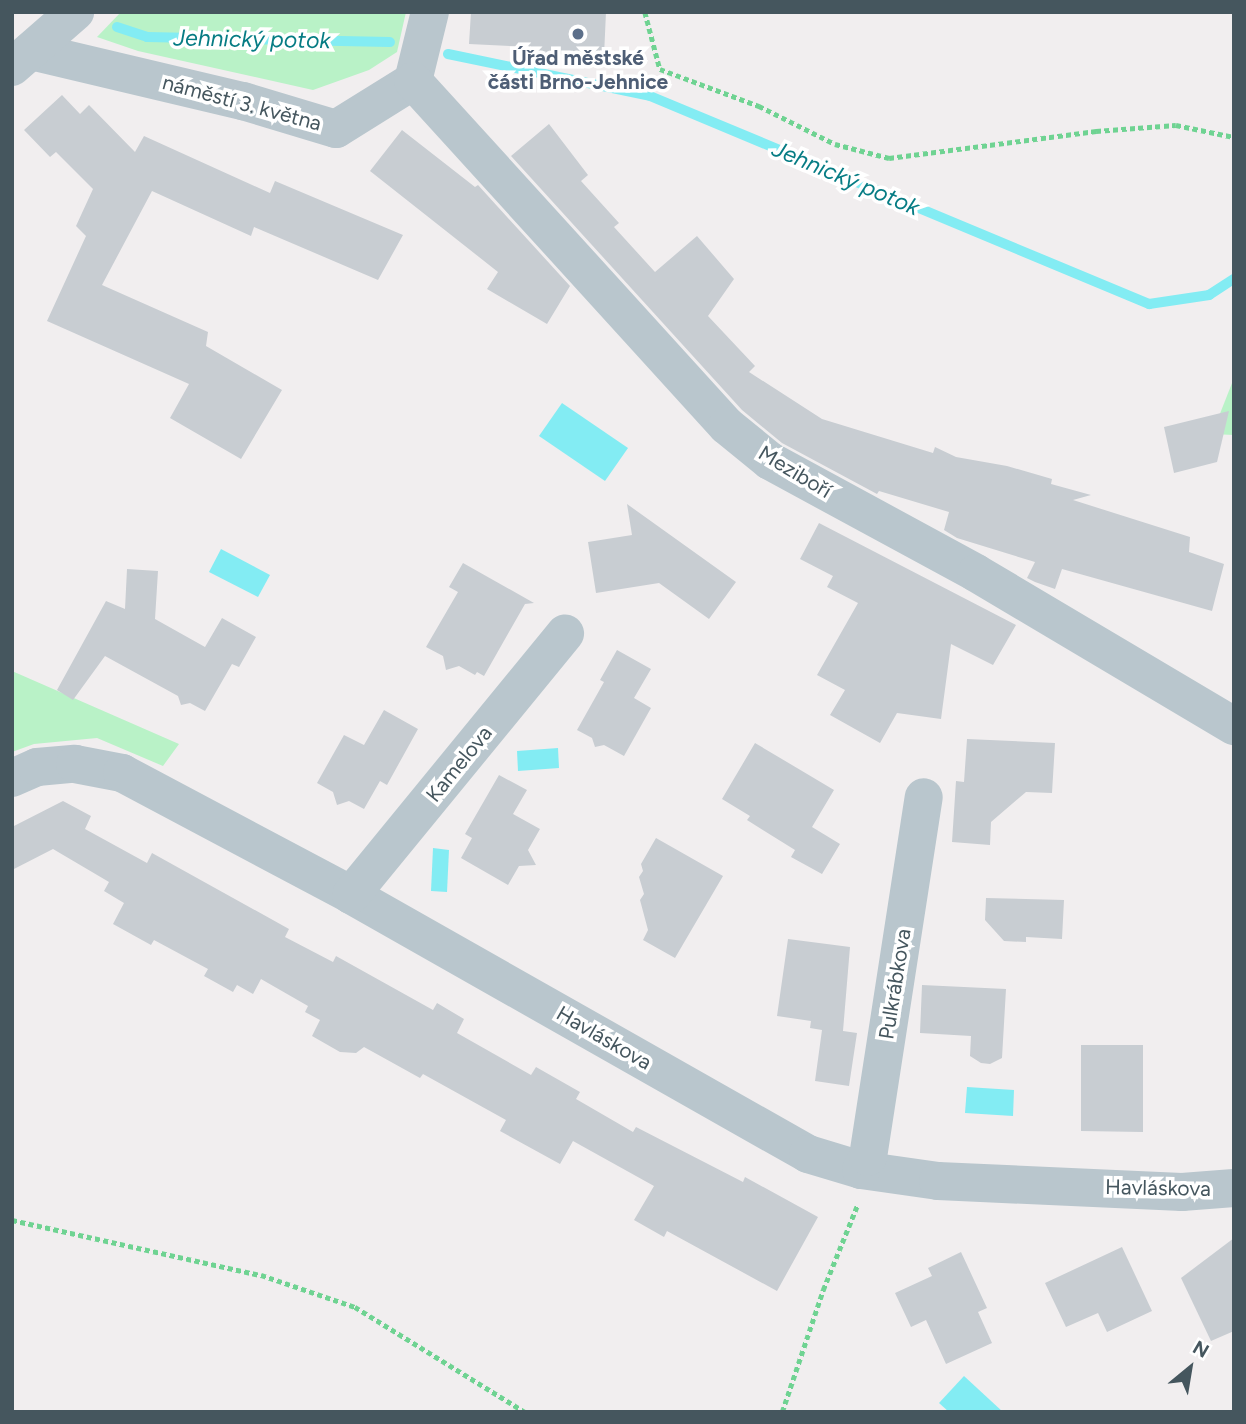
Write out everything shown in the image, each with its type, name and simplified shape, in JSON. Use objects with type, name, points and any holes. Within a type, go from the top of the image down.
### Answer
[{"type":"street","points":[[22,59],[75,12]]},
{"type":"street","points":[[413,81],[430,12]]},
{"type":"street","name":"náměstí 3. května","points":[[22,59],[243,101],[335,129],[413,81]]},
{"type":"street","name":"Meziboří","points":[[413,81],[727,426],[770,461],[976,573],[1234,726]]},
{"type":"street","name":"Kamelova","points":[[351,895],[565,634]]},
{"type":"street","name":"Havláskova","points":[[12,778],[37,767],[75,764],[122,773],[351,895],[808,1154],[861,1170],[952,1181],[1182,1192],[1234,1188]]},
{"type":"street","name":"Pulkrábkova","points":[[861,1170],[868,1157],[925,797]]},
{"type":"path","points":[[645,12],[660,69],[760,106],[835,144],[889,159],[1096,131],[1176,125],[1234,137]]},
{"type":"path","points":[[782,1412],[819,1301],[857,1207],[861,1170]]},
{"type":"path","points":[[12,1220],[58,1228],[261,1275],[355,1307],[525,1412]]},
{"type":"green space","points":[[121,12],[406,12],[397,52],[369,70],[313,90],[138,51],[97,37]]},
{"type":"green space","points":[[1234,378],[1234,435],[1212,434]]},
{"type":"green space","points":[[12,671],[179,744],[163,766],[97,738],[34,744],[12,752]]},
{"type":"water","points":[[562,403],[628,448],[605,481],[539,436]]},
{"type":"water","points":[[221,549],[270,575],[258,597],[209,572]]},
{"type":"water","points":[[558,748],[559,768],[518,771],[517,751]]},
{"type":"water","points":[[433,848],[449,850],[447,892],[431,891]]},
{"type":"water","points":[[967,1087],[1014,1090],[1013,1116],[965,1113]]},
{"type":"water","points":[[964,1376],[1003,1412],[949,1412],[939,1403]]},
{"type":"building","points":[[471,12],[606,12],[604,56],[528,53],[529,47],[469,44]]},
{"type":"building","points":[[62,95],[80,114],[89,105],[135,152],[144,136],[270,193],[275,181],[403,235],[378,280],[254,227],[251,236],[152,191],[102,285],[208,332],[206,346],[282,390],[241,459],[170,418],[189,384],[47,321],[86,236],[76,226],[93,189],[56,152],[50,157],[24,130]]},
{"type":"building","points":[[549,124],[588,175],[581,181],[619,223],[614,227],[655,272],[697,236],[734,279],[708,316],[755,366],[749,372],[822,419],[933,453],[935,447],[956,457],[1007,466],[1052,479],[1051,484],[1091,495],[1073,500],[1190,537],[1189,552],[1224,564],[1212,611],[1062,569],[1055,589],[1035,582],[1027,578],[1035,562],[957,538],[944,530],[949,512],[879,491],[877,494],[782,443],[742,410],[511,156]]},
{"type":"building","points":[[402,130],[475,187],[478,185],[570,286],[547,324],[487,289],[498,272],[370,171]]},
{"type":"building","points":[[1229,411],[1217,462],[1174,473],[1164,427]]},
{"type":"building","points":[[627,504],[736,582],[709,619],[659,583],[596,593],[588,542],[632,535]]},
{"type":"building","points":[[819,523],[1016,625],[993,665],[951,644],[941,719],[897,713],[880,743],[830,715],[845,690],[817,675],[858,603],[827,587],[833,576],[800,559]]},
{"type":"building","points":[[463,563],[534,603],[525,604],[484,676],[477,672],[475,675],[459,666],[446,670],[443,656],[426,647],[458,592],[449,587]]},
{"type":"building","points":[[127,569],[158,571],[155,619],[205,647],[222,618],[256,637],[239,667],[232,664],[205,711],[190,703],[181,705],[178,696],[105,656],[73,700],[57,690],[106,601],[125,609]]},
{"type":"building","points":[[617,650],[651,669],[634,698],[651,708],[624,756],[604,745],[595,747],[592,738],[577,730],[604,682],[600,680]]},
{"type":"building","points":[[384,710],[418,729],[387,785],[380,781],[364,809],[349,801],[337,805],[333,792],[317,783],[344,735],[364,745]]},
{"type":"building","points":[[967,739],[1055,743],[1052,793],[1026,792],[991,822],[990,845],[952,842],[956,781],[964,782]]},
{"type":"building","points":[[755,743],[834,790],[812,827],[840,844],[822,874],[791,857],[795,850],[747,820],[750,816],[722,799]]},
{"type":"building","points":[[499,775],[527,790],[513,814],[540,829],[528,850],[536,865],[519,866],[508,885],[461,858],[472,838],[465,834]]},
{"type":"building","points":[[63,801],[91,816],[85,829],[147,863],[152,853],[289,929],[285,937],[333,962],[336,956],[433,1010],[437,1003],[464,1019],[457,1033],[531,1075],[536,1067],[580,1092],[576,1099],[633,1132],[636,1127],[743,1182],[745,1177],[818,1217],[777,1291],[667,1231],[664,1237],[634,1220],[654,1186],[573,1141],[560,1164],[500,1131],[506,1120],[423,1074],[420,1078],[364,1047],[356,1053],[340,1052],[312,1036],[320,1020],[305,1012],[308,1006],[261,979],[253,994],[237,985],[233,992],[204,976],[208,969],[154,940],[151,945],[113,924],[124,903],[104,891],[109,882],[53,849],[12,870],[12,827]]},
{"type":"building","points":[[656,838],[723,876],[675,958],[643,940],[648,930],[640,900],[644,894],[639,877],[643,871],[641,864]]},
{"type":"building","points":[[986,898],[1064,900],[1062,939],[1026,937],[1026,942],[1004,941],[985,920]]},
{"type":"building","points":[[788,939],[850,947],[843,1031],[857,1033],[849,1086],[815,1081],[822,1030],[810,1028],[811,1021],[777,1016]]},
{"type":"building","points":[[922,985],[1006,989],[1002,1058],[990,1064],[981,1063],[970,1056],[971,1036],[920,1033]]},
{"type":"building","points":[[1081,1045],[1143,1045],[1143,1132],[1081,1131]]},
{"type":"building","points":[[1234,1238],[1234,1331],[1211,1341],[1181,1278]]},
{"type":"building","points":[[1122,1247],[1152,1311],[1107,1332],[1098,1313],[1066,1327],[1045,1283]]},
{"type":"building","points":[[961,1252],[987,1308],[978,1312],[992,1343],[946,1364],[926,1320],[911,1327],[895,1293],[932,1276],[928,1268]]},
{"type":"waterway","name":"Jehnický potok","points":[[117,27],[147,37],[390,42]]},
{"type":"waterway","name":"Jehnický potok","points":[[448,54],[650,96],[1149,304],[1209,295],[1234,279]]},
{"type":"place","name":"Úřad městské části Brno-Jehnice","points":[[578,34]]}]
